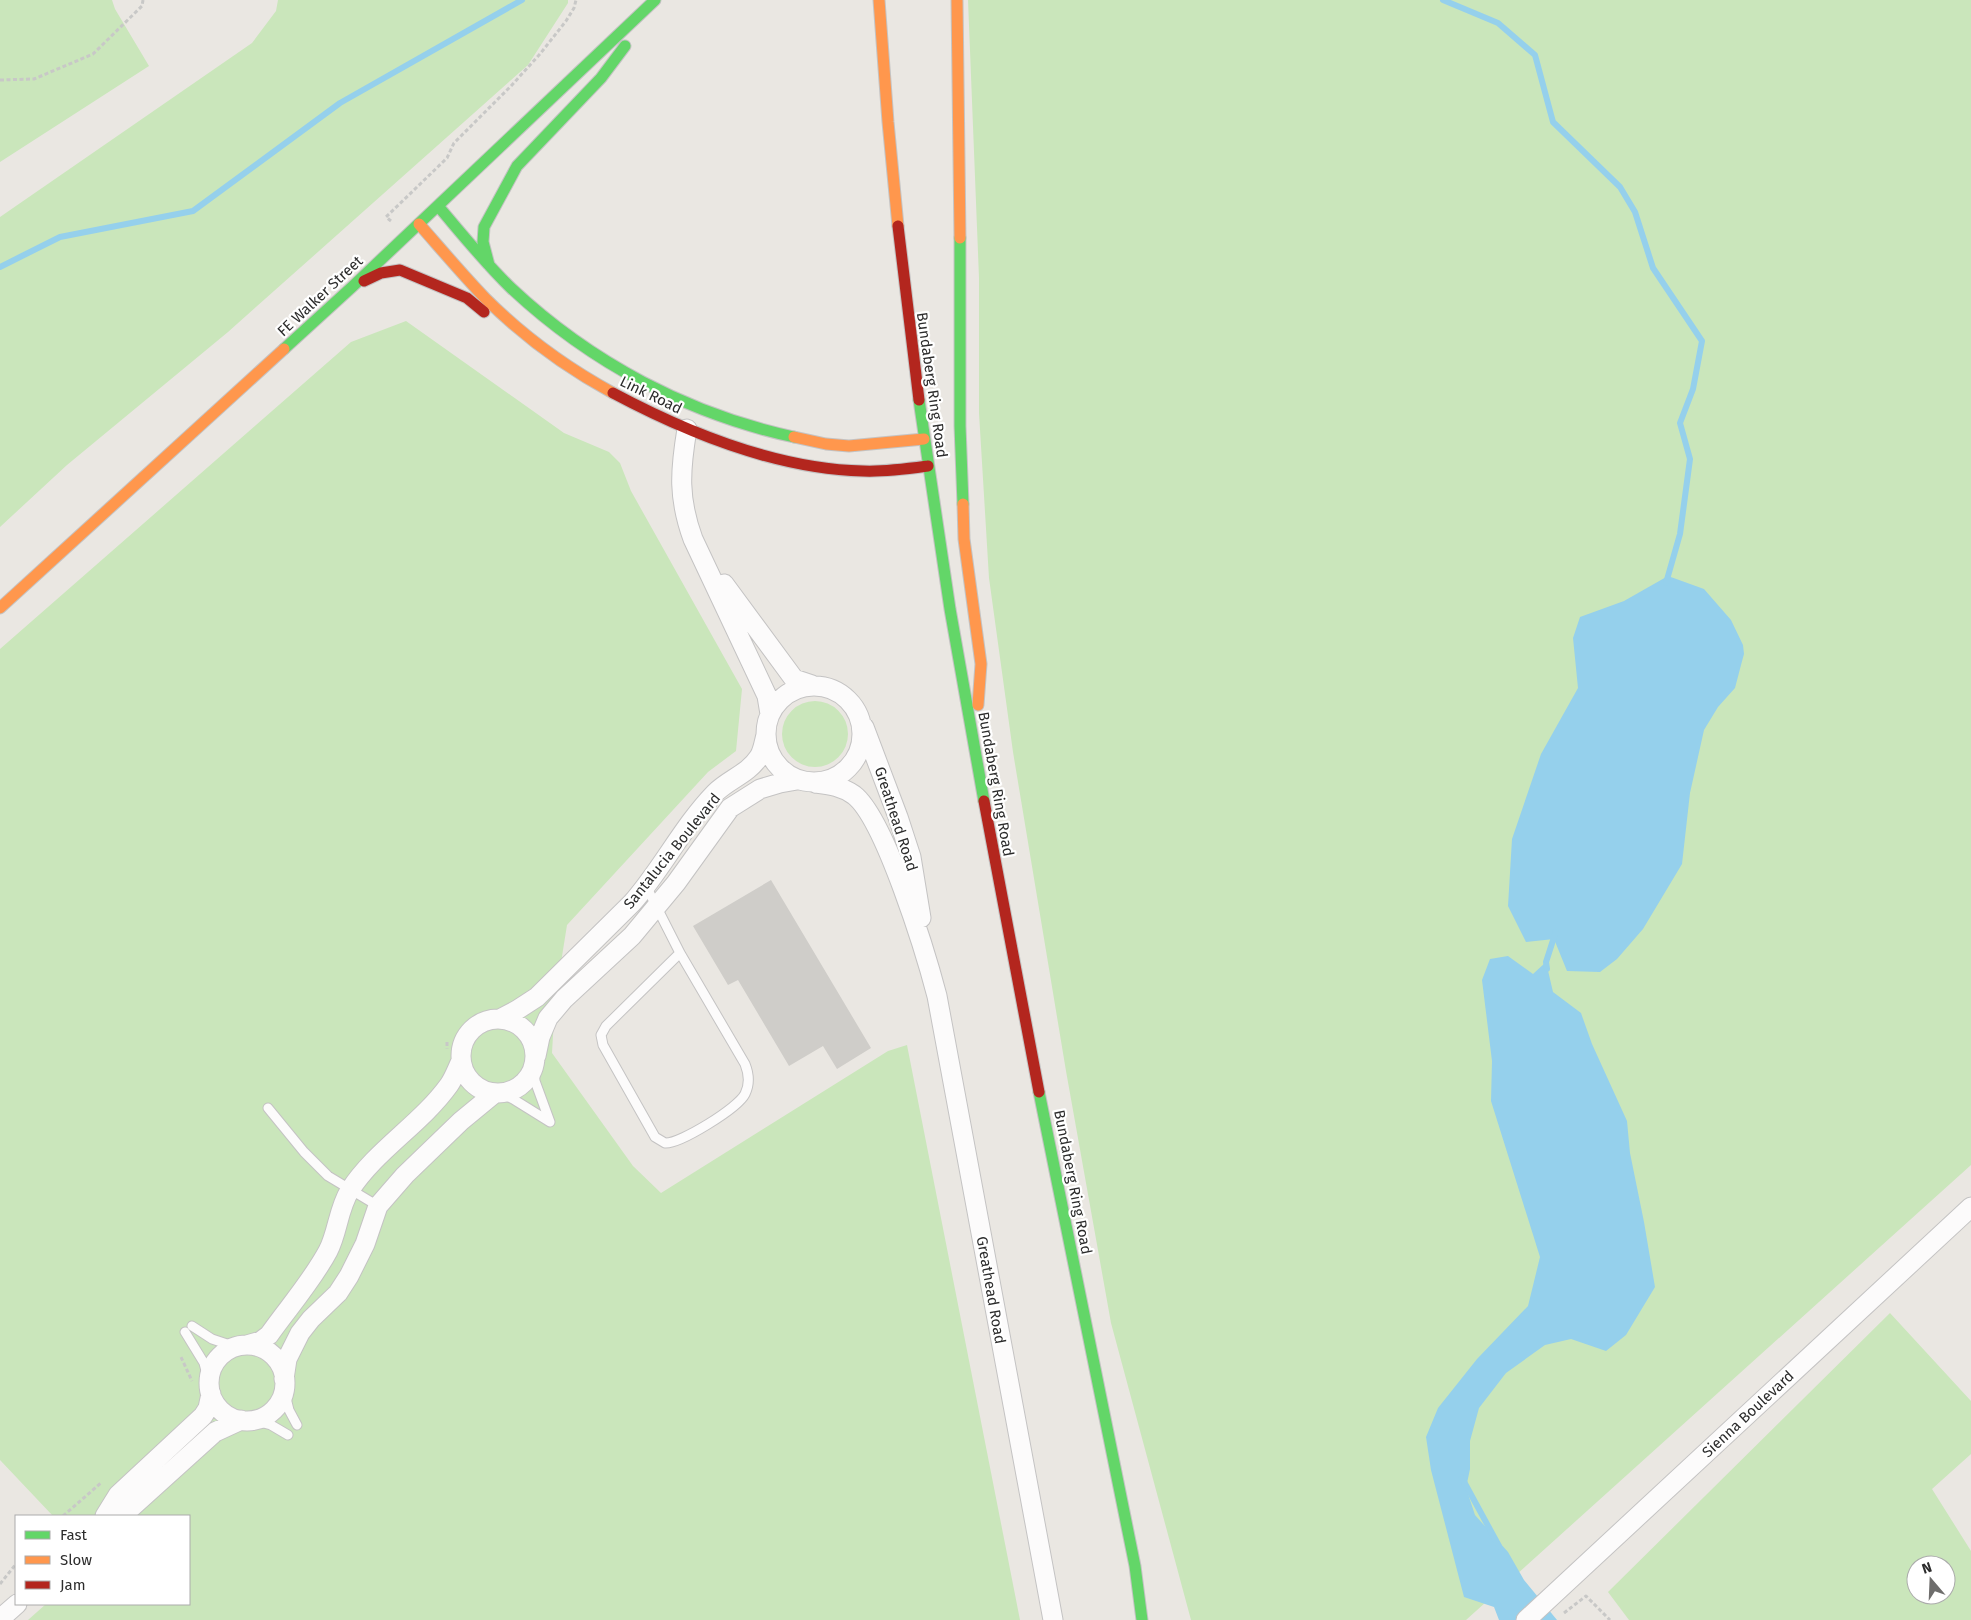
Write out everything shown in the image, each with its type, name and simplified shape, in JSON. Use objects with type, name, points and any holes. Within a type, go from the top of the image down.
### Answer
[{"type":"main road","name":"FE Walker Street","points":[[0,608],[352,287],[655,0]]},
{"type":"main road","points":[[489,265],[482,248],[484,228],[517,166],[601,78],[661,0]]},
{"type":"main road","name":"Bundaberg Ring Road","points":[[879,0],[902,278],[928,466],[974,752],[1134,1566],[1142,1620]]},
{"type":"main road","points":[[957,0],[960,436],[964,539],[980,664],[974,752]]},
{"type":"main road","name":"Link Road","points":[[438,206],[489,265],[540,314],[575,341],[626,374],[696,408],[770,432],[815,442],[847,446],[876,445],[924,439]]},
{"type":"main road","name":"Link Road","points":[[419,224],[474,285],[508,319],[570,368],[642,409],[687,429],[744,449],[818,466],[886,471],[928,466]]},
{"type":"main road","points":[[352,287],[378,273],[400,270],[467,298],[524,347],[570,368]]},
{"type":"main road","points":[[687,429],[696,408]]},
{"type":"main road","name":"Bundaberg Ring Road","points":[[1134,1566],[1152,1620]]},
{"type":"street","name":"Greathead Road","points":[[687,429],[681,476],[687,522],[767,696],[770,714],[766,735],[768,749],[774,762],[785,773],[806,781],[840,786],[855,796],[871,815],[893,864],[928,960]]},
{"type":"street","name":"Greathead Road","points":[[699,551],[794,679],[838,691],[849,699],[857,710],[898,817],[911,857],[928,960],[937,996],[1053,1620]]},
{"type":"street","name":"Greathead Road","points":[[770,714],[777,703],[787,694],[799,688],[812,685]]},
{"type":"street","name":"Greathead Road","points":[[806,781],[831,780],[846,771],[857,758],[863,742],[863,734],[857,710]]},
{"type":"street","name":"Santalucia Boulevard","points":[[500,1019],[537,997],[646,886],[716,793],[752,767],[761,755],[766,735]]},
{"type":"street","name":"Santalucia Boulevard","points":[[535,1062],[540,1037],[548,1018],[564,999],[632,936],[657,908],[730,808],[760,789],[780,783],[806,781]]},
{"type":"street","points":[[500,1019],[511,1021],[521,1026],[529,1034],[534,1045],[535,1062],[528,1078],[520,1086],[509,1092],[498,1093],[478,1087],[464,1071],[461,1061],[461,1052],[468,1034],[482,1022],[500,1019]]},
{"type":"street","points":[[105,1515],[118,1495],[203,1416],[208,1408],[204,1386],[216,1360],[225,1352],[261,1341],[269,1335],[319,1266],[334,1237],[344,1203],[350,1191],[376,1160],[438,1098],[450,1083],[461,1061]]},
{"type":"street","points":[[123,1515],[215,1432],[264,1416],[273,1410],[280,1401],[287,1359],[300,1333],[311,1319],[338,1293],[349,1276],[365,1244],[378,1206],[405,1175],[460,1121],[498,1093]]},
{"type":"street","name":"Sienna Boulevard","points":[[1526,1620],[1971,1207]]},
{"type":"street","points":[[241,1346],[268,1352],[276,1359],[282,1368],[284,1384]]},
{"type":"street","points":[[204,1386],[222,1412],[231,1418],[247,1420]]},
{"type":"street","points":[[0,1620],[16,1605]]},
{"type":"lane","points":[[646,886],[680,953],[744,1064],[749,1079],[744,1095],[733,1108],[677,1142],[665,1144],[655,1137],[604,1045],[601,1035],[606,1026],[680,953]]},
{"type":"lane","points":[[498,1093],[513,1099],[552,1125],[535,1081],[535,1062]]},
{"type":"lane","points":[[268,1108],[287,1133],[328,1176],[350,1191],[378,1206]]},
{"type":"lane","points":[[204,1386],[204,1363],[188,1329],[212,1339],[241,1346]]},
{"type":"lane","points":[[284,1384],[288,1410],[297,1425]]},
{"type":"lane","points":[[247,1420],[271,1425],[288,1435]]},
{"type":"path","points":[[0,80],[34,79],[93,54],[142,6],[144,0]]},
{"type":"path","points":[[392,223],[386,217],[447,158],[454,142],[512,86],[566,21],[574,8],[576,0]]},
{"type":"path","points":[[186,1350],[181,1357],[204,1386]]},
{"type":"path","points":[[64,1515],[109,1476]]},
{"type":"path","points":[[0,1584],[15,1565]]},
{"type":"path","points":[[1564,1614],[1586,1596],[1610,1620]]},
{"type":"green space","points":[[0,0],[112,0],[115,9],[149,66],[0,162]]},
{"type":"green space","points":[[278,0],[568,0],[568,3],[528,65],[228,332],[67,465],[0,527],[0,217],[252,43],[276,11]]},
{"type":"green space","points":[[968,0],[1971,0],[1971,1165],[1466,1620],[1191,1620],[1111,1323],[1066,1071],[1013,752],[989,578],[979,413],[979,278]]},
{"type":"green space","points":[[406,321],[564,433],[609,452],[620,463],[631,491],[742,689],[736,751],[708,772],[567,925],[555,1000],[552,1053],[633,1166],[661,1193],[888,1051],[907,1045],[1020,1620],[28,1620],[45,1605],[190,1605],[190,1515],[52,1515],[0,1460],[0,649],[351,342]]},
{"type":"green space","points":[[808,701],[822,701],[834,706],[843,715],[848,727],[846,747],[839,758],[822,767],[808,767],[796,762],[787,753],[782,741],[782,727],[787,715],[796,706]]},
{"type":"green space","points":[[1890,1313],[1971,1401],[1971,1454],[1932,1489],[1971,1551],[1971,1620],[1629,1620],[1608,1592]]},
{"type":"water","points":[[1668,576],[1704,589],[1731,620],[1743,645],[1744,654],[1735,688],[1718,707],[1704,730],[1690,793],[1682,864],[1643,929],[1617,959],[1600,972],[1567,971],[1554,939],[1526,942],[1508,906],[1512,839],[1541,754],[1578,688],[1573,638],[1580,617],[1624,601]]},
{"type":"water","points":[[1508,956],[1533,974],[1546,962],[1553,992],[1581,1013],[1592,1044],[1627,1121],[1630,1153],[1655,1287],[1626,1335],[1606,1351],[1571,1339],[1545,1345],[1506,1373],[1479,1408],[1470,1441],[1470,1469],[1466,1488],[1475,1515],[1508,1552],[1524,1580],[1557,1620],[1499,1620],[1494,1607],[1464,1597],[1431,1470],[1426,1437],[1438,1408],[1477,1359],[1528,1306],[1540,1257],[1491,1101],[1492,1061],[1482,980],[1490,959]]},
{"type":"building","points":[[771,880],[871,1048],[837,1069],[823,1046],[789,1066],[738,980],[728,985],[693,926]]},
{"type":"waterway","points":[[0,267],[60,237],[193,211],[340,103],[522,0]]},
{"type":"waterway","points":[[1443,0],[1498,23],[1535,55],[1553,122],[1620,187],[1635,212],[1653,268],[1702,341],[1693,389],[1680,423],[1690,459],[1680,534],[1666,583]]},
{"type":"waterway","points":[[1547,969],[1546,962],[1556,931]]},
{"type":"waterway","points":[[1462,1478],[1499,1546]]},
{"type":"traffic: fast","points":[[284,349],[655,0]]},
{"type":"traffic: fast","points":[[489,265],[483,242],[484,227],[517,166],[601,78],[625,46]]},
{"type":"traffic: fast","points":[[438,206],[511,288],[574,340],[608,362],[679,400],[716,415],[794,437]]},
{"type":"traffic: fast","points":[[960,238],[960,426],[963,504]]},
{"type":"traffic: fast","points":[[919,400],[950,609],[984,801]]},
{"type":"traffic: fast","points":[[1039,1092],[1135,1566],[1142,1620]]},
{"type":"traffic: slow","points":[[879,0],[898,226]]},
{"type":"traffic: slow","points":[[957,0],[960,238]]},
{"type":"traffic: slow","points":[[419,224],[476,289],[499,312],[562,362],[613,393]]},
{"type":"traffic: slow","points":[[0,608],[284,349]]},
{"type":"traffic: slow","points":[[794,437],[826,444],[849,446],[924,439]]},
{"type":"traffic: slow","points":[[963,504],[964,539],[981,664],[978,705]]},
{"type":"traffic: jam","points":[[898,226],[919,400]]},
{"type":"traffic: jam","points":[[364,281],[381,273],[400,270],[467,298],[484,312]]},
{"type":"traffic: jam","points":[[613,393],[703,435],[766,456],[799,464],[831,469],[871,471],[928,466]]},
{"type":"traffic: jam","points":[[984,801],[1039,1092]]}]
